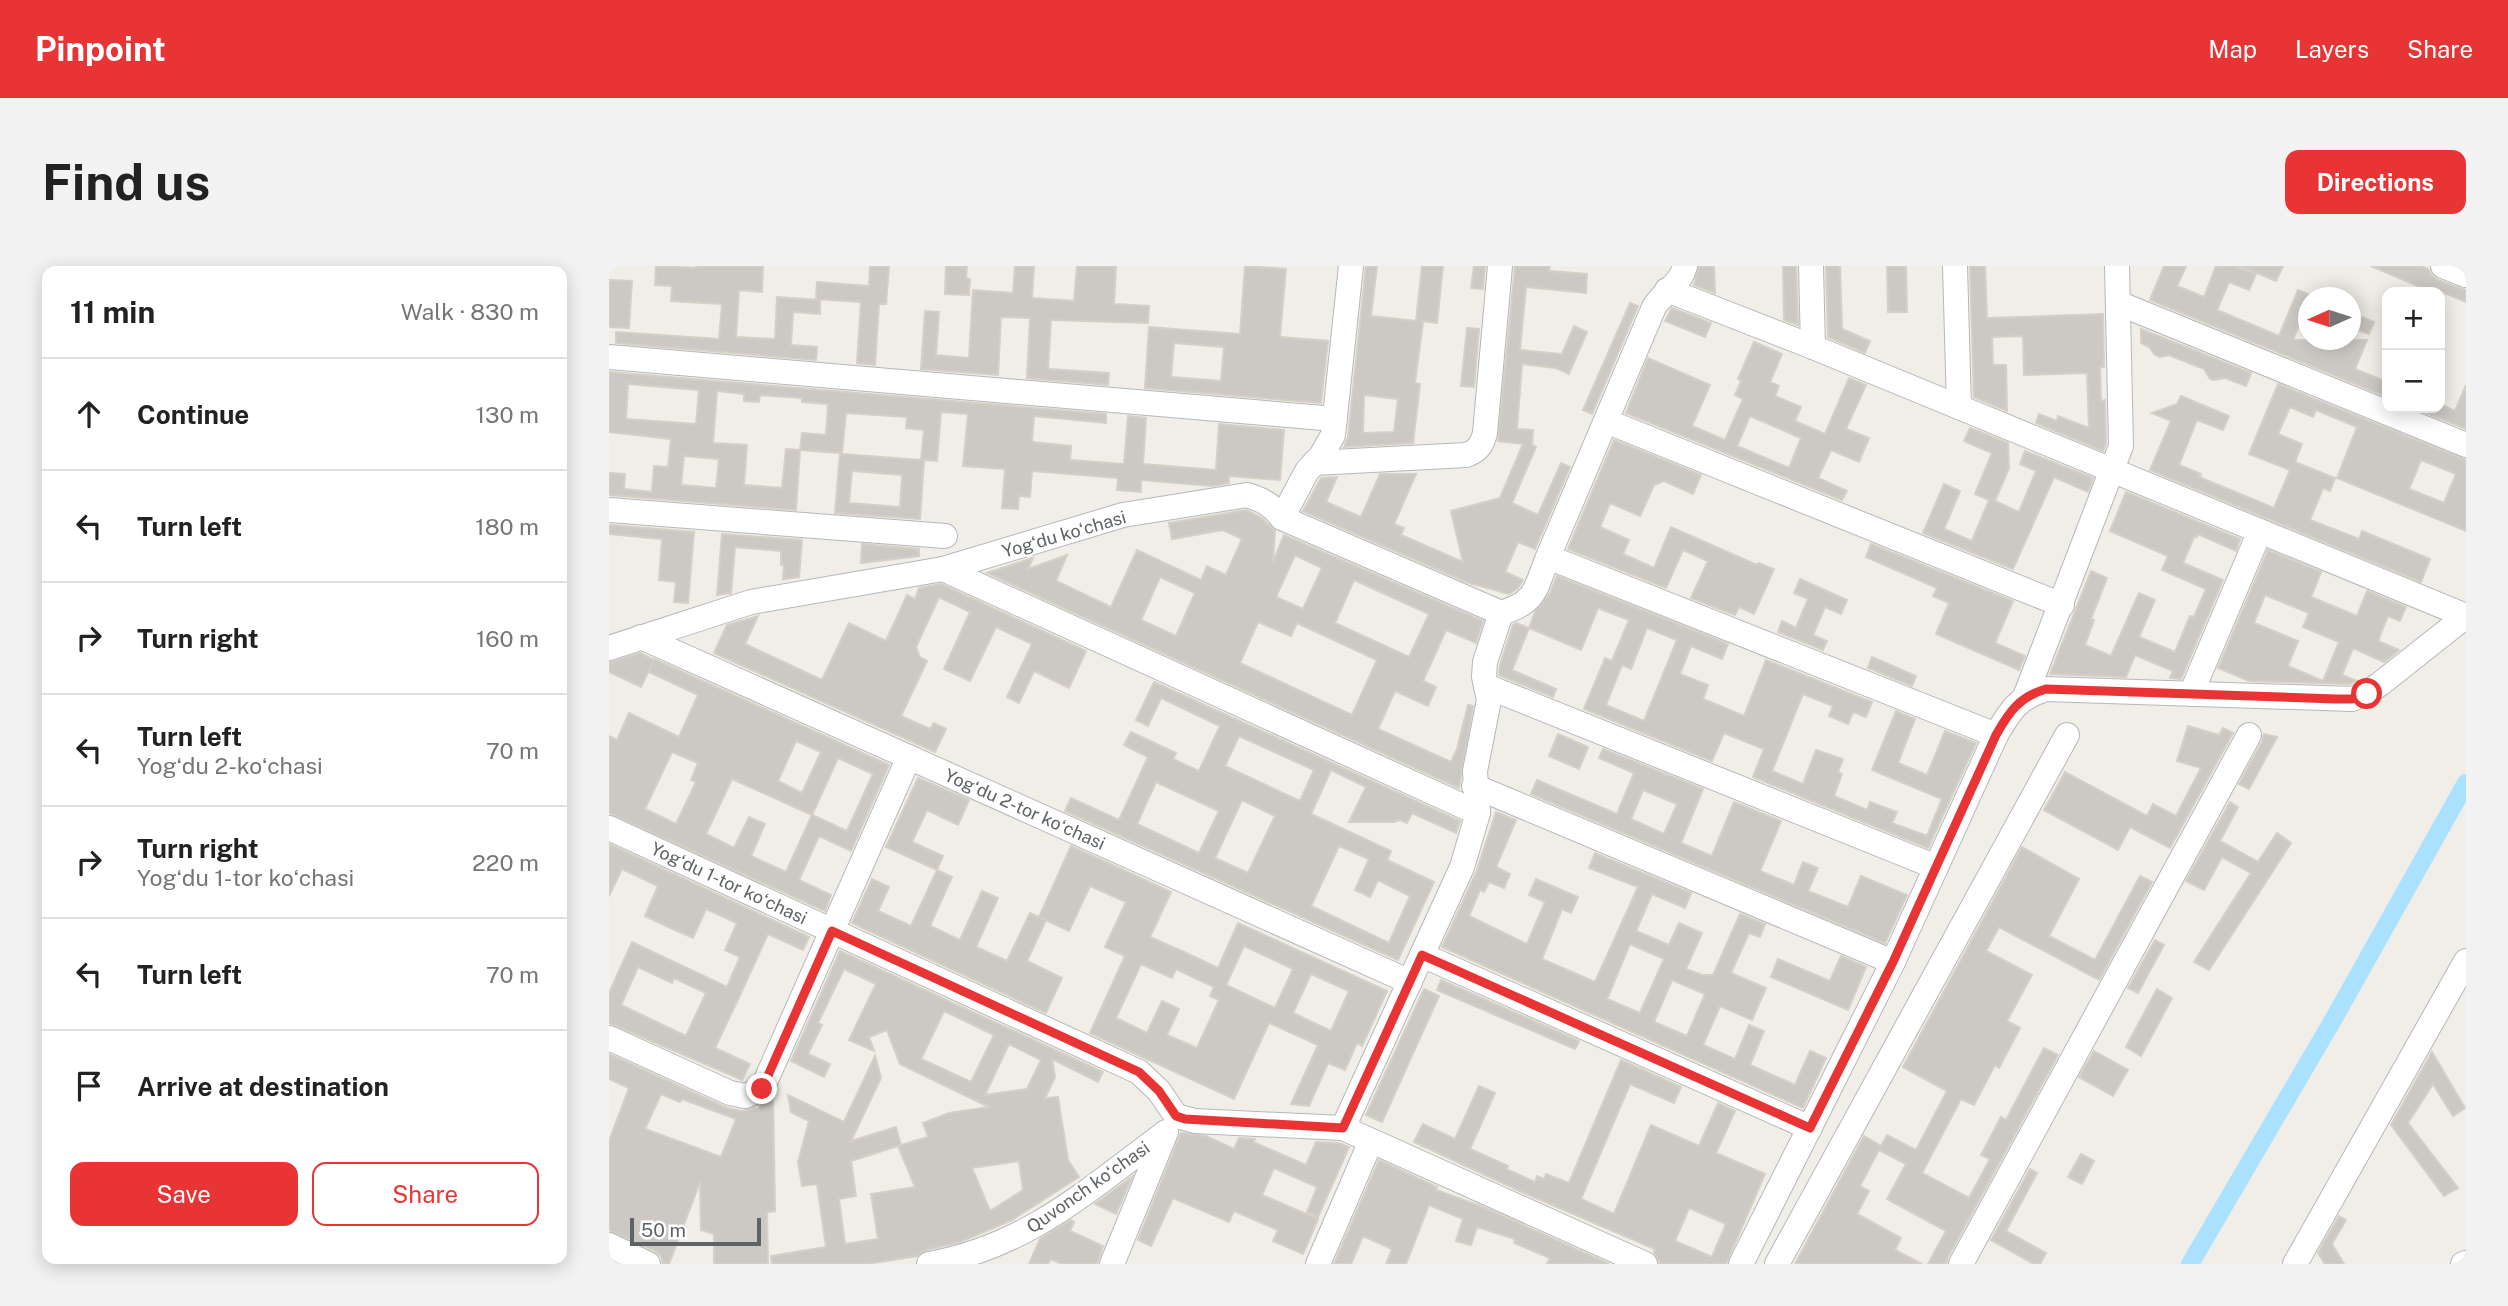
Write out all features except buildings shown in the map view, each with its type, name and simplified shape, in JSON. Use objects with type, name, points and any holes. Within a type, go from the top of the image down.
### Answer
[{"type":"street","points":[[1282,518],[1307,471],[1328,447],[1333,435],[1351,266]]},
{"type":"street","points":[[1314,463],[1467,456],[1482,445],[1500,266]]},
{"type":"street","points":[[1343,1128],[1462,867],[1478,813],[1475,771],[1489,699],[1484,677],[1485,662],[1501,613],[1516,608],[1531,598],[1654,307],[1667,290],[1678,282],[1685,266]]},
{"type":"street","points":[[1811,266],[1813,347]]},
{"type":"street","points":[[1955,266],[1959,407]]},
{"type":"street","points":[[2025,697],[2121,446],[2117,266]]},
{"type":"street","points":[[2443,266],[2466,275]]},
{"type":"street","points":[[1667,290],[1813,347],[2466,616],[2367,694],[2352,699],[2046,689],[2025,697],[2012,708],[1996,735],[1893,962],[1741,1264]]},
{"type":"street","points":[[2118,303],[2466,445]]},
{"type":"street","points":[[609,357],[1335,419]]},
{"type":"street","points":[[1606,421],[2062,605]]},
{"type":"street","name":"Yogʻdu koʻchasi","points":[[609,648],[751,602],[943,569],[1123,515],[1247,495],[1262,499],[1282,518],[1501,613]]},
{"type":"street","points":[[609,510],[945,536]]},
{"type":"street","points":[[2191,694],[2260,531]]},
{"type":"street","points":[[1548,557],[1996,735]]},
{"type":"street","points":[[943,569],[1478,813]]},
{"type":"street","name":"Yogʻdu 2-tor koʻchasi","points":[[641,637],[1410,982]]},
{"type":"street","points":[[1486,686],[1936,867]]},
{"type":"street","points":[[1777,1264],[2067,735]]},
{"type":"street","points":[[1961,1264],[2249,736]]},
{"type":"street","points":[[609,1038],[739,1096],[751,1095],[762,1089],[909,757]]},
{"type":"street","points":[[1474,786],[1893,962]]},
{"type":"street","name":"Yogʻdu 1-tor koʻchasi","points":[[609,828],[1139,1072],[1159,1091],[1171,1125]]},
{"type":"street","points":[[1422,955],[1810,1128]]},
{"type":"street","points":[[2295,1264],[2466,961]]},
{"type":"street","points":[[1112,1264],[1171,1125],[1205,1122],[1343,1128],[1645,1264]]},
{"type":"street","name":"Quvonch koʻchasi","points":[[929,1264],[981,1252],[1047,1220],[1171,1125]]},
{"type":"street","points":[[1318,1264],[1371,1141]]},
{"type":"street","points":[[609,1245],[648,1264]]},
{"type":"waterway","points":[[2190,1264],[2333,1020],[2466,783]]},
{"type":"route","points":[[762,1089],[832,931],[1139,1072],[1151,1081],[1176,1116],[1185,1119],[1343,1128],[1422,955],[1810,1128],[1893,962],[1996,735],[2012,708],[2025,697],[2046,689],[2336,699],[2352,699],[2367,694]]}]
